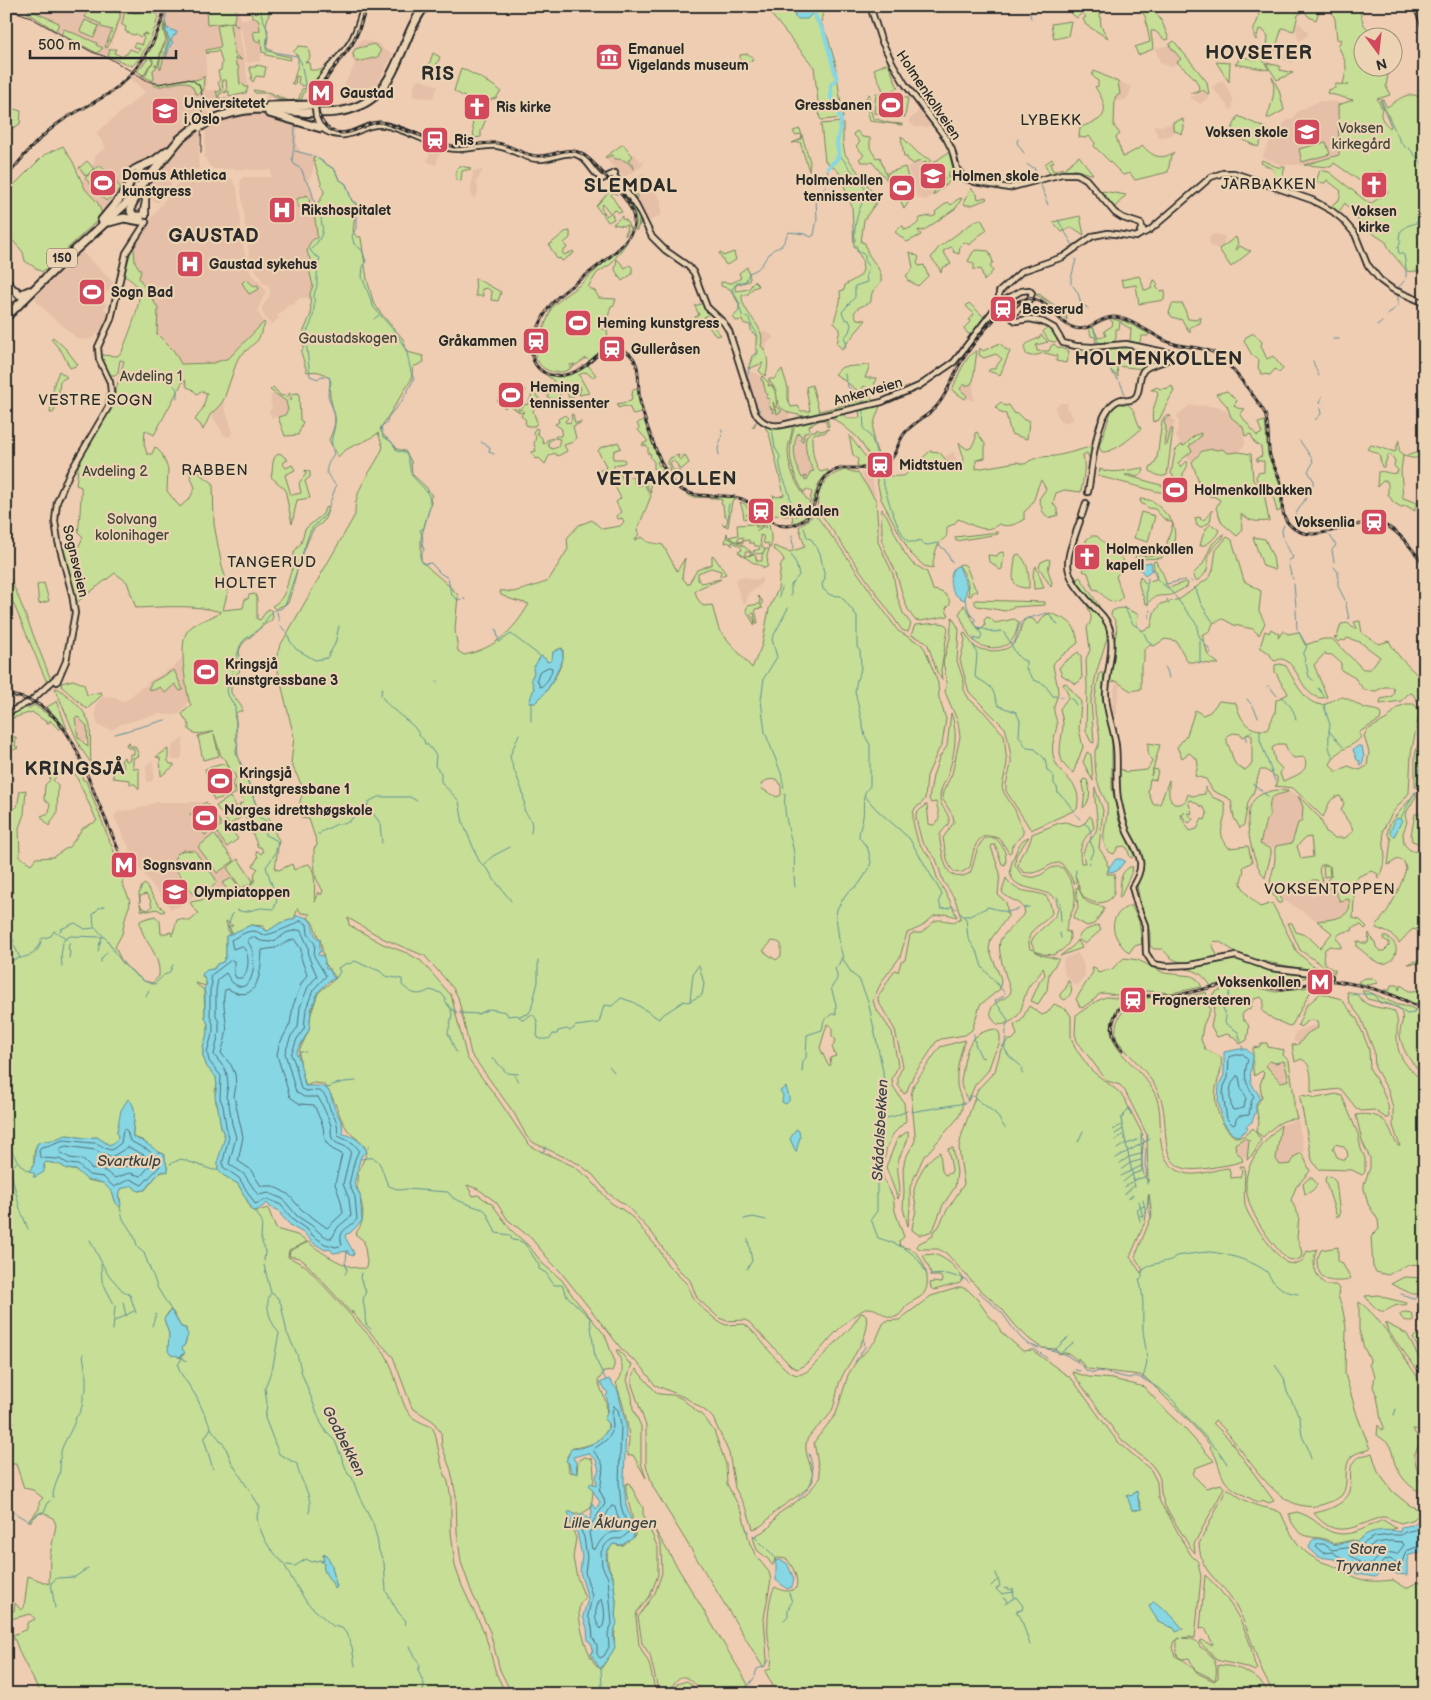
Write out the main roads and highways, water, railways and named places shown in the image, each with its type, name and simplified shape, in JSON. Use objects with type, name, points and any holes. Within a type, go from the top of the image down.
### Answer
[{"type":"highway","name":"150","points":[[6,316],[94,231],[140,190],[178,141],[209,119],[238,108],[268,106],[328,111],[348,107],[366,99],[385,78],[414,19],[424,6]]},
{"type":"highway","name":"150","points":[[209,119],[240,111],[256,110],[332,113],[348,110],[363,104],[384,85],[424,6]]},
{"type":"highway","points":[[268,106],[313,105]]},
{"type":"highway","points":[[224,115],[261,112],[318,123]]},
{"type":"highway","name":"150","points":[[148,180],[200,125]]},
{"type":"highway","points":[[94,231],[127,190],[137,173],[178,141]]},
{"type":"highway","points":[[140,190],[132,204],[131,211],[134,216],[144,220]]},
{"type":"highway","points":[[94,231],[108,223],[124,218],[144,220]]},
{"type":"highway","points":[[16,291],[24,294],[32,290]]},
{"type":"highway","points":[[15,307],[18,298],[16,291]]},
{"type":"main road","points":[[318,123],[313,105],[318,88],[326,74],[350,43],[364,6]]},
{"type":"main road","name":"Holmenkollveien","points":[[870,6],[880,37],[891,61],[905,84],[946,138],[957,169],[962,177],[975,182],[1009,188],[1062,174],[1077,174],[1086,178],[1104,202],[1117,214],[1139,222],[1143,231]]},
{"type":"main road","points":[[1416,6],[1425,28]]},
{"type":"main road","name":"Ankerveien","points":[[318,123],[335,135],[345,136],[370,126],[382,125],[453,149],[466,150],[498,146],[526,157],[539,159],[575,154],[584,159],[599,177],[604,179],[614,173],[637,207],[648,232],[662,247],[694,272],[706,307],[727,328],[754,410],[760,420],[768,424],[778,426],[890,399],[926,382],[956,360],[1000,299]]},
{"type":"main road","points":[[1088,492],[1094,454],[1104,416],[1112,404],[1120,400],[1134,398],[1138,392],[1141,375],[1144,370],[1149,366],[1168,360],[1170,357],[1169,353],[1126,344],[1092,347],[1068,345],[1061,341],[1050,326],[1034,320],[1016,322],[1013,319],[1013,314],[1031,297],[1032,293],[1027,289],[1000,299],[998,294],[1020,273],[1063,257],[1090,238],[1108,233],[1138,236],[1211,176],[1223,172],[1234,173],[1312,200],[1330,210],[1340,217],[1353,232],[1368,266],[1380,281],[1394,290],[1425,303]]},
{"type":"main road","points":[[137,173],[147,190],[144,220]]},
{"type":"main road","name":"Sognsveien","points":[[6,714],[28,703],[54,682],[67,658],[75,613],[73,597],[58,541],[56,508],[59,494],[67,478],[109,406],[110,382],[98,357],[98,347],[111,319],[125,257],[144,220]]},
{"type":"main road","points":[[6,280],[16,291]]},
{"type":"main road","points":[[1082,515],[1086,503]]},
{"type":"main road","points":[[1080,521],[1069,551],[1067,564],[1084,596],[1105,618],[1111,633],[1106,700],[1116,748],[1116,791],[1124,824],[1141,861],[1139,875],[1132,887],[1145,925],[1146,953],[1153,964],[1165,966],[1190,965],[1236,956],[1271,968],[1330,977]]},
{"type":"water","points":[[794,6],[818,6],[818,8],[807,19],[798,19],[795,17]]},
{"type":"water","points":[[166,28],[177,32],[171,41],[173,42],[166,58],[167,47],[170,41]]},
{"type":"water","points":[[1151,562],[1152,570],[1145,575],[1139,568],[1140,564]]},
{"type":"water","points":[[959,566],[967,586],[965,600],[956,595],[950,581],[952,571],[955,567]]},
{"type":"water","points":[[562,648],[563,659],[553,680],[545,693],[535,703],[529,703],[534,688],[531,679],[534,673],[533,668],[541,656],[549,662],[552,659],[553,652]]},
{"type":"water","points":[[1358,746],[1362,746],[1364,757],[1362,765],[1359,764],[1360,761],[1357,760],[1353,750]]},
{"type":"water","points":[[1397,818],[1402,820],[1394,837],[1390,832]]},
{"type":"water","points":[[1116,859],[1125,861],[1117,871],[1108,871],[1109,867]]},
{"type":"water","points":[[296,916],[302,916],[311,922],[316,937],[320,939],[321,952],[318,955],[323,956],[324,964],[327,966],[325,968],[330,970],[333,977],[336,978],[329,981],[318,992],[311,1010],[309,1030],[296,1053],[299,1058],[305,1086],[321,1086],[326,1088],[330,1093],[342,1123],[343,1134],[357,1140],[367,1152],[360,1159],[354,1184],[360,1195],[362,1221],[345,1237],[354,1253],[353,1256],[348,1254],[348,1251],[333,1253],[330,1249],[325,1250],[312,1242],[305,1234],[291,1226],[278,1210],[270,1207],[267,1203],[258,1210],[253,1211],[238,1184],[218,1170],[218,1160],[225,1137],[215,1097],[216,1077],[207,1067],[203,1056],[208,1024],[205,1017],[204,988],[207,984],[202,974],[207,970],[214,969],[217,964],[223,962],[226,956],[226,936],[251,925],[268,931],[280,923],[294,919]]},
{"type":"water","points":[[1246,1049],[1253,1055],[1251,1081],[1260,1098],[1256,1103],[1256,1111],[1252,1122],[1246,1126],[1248,1129],[1238,1136],[1232,1134],[1223,1122],[1218,1101],[1219,1085],[1224,1075],[1224,1052]]},
{"type":"water","points":[[786,1087],[789,1101],[786,1104],[782,1102],[783,1095],[780,1091]]},
{"type":"water","name":"Svartkulp","points":[[128,1099],[134,1107],[133,1137],[164,1154],[168,1172],[162,1171],[159,1173],[144,1190],[138,1191],[131,1185],[122,1188],[118,1195],[120,1207],[116,1203],[112,1192],[103,1183],[86,1179],[76,1170],[67,1169],[59,1164],[46,1162],[44,1164],[44,1172],[33,1177],[35,1174],[29,1171],[34,1164],[35,1149],[39,1142],[53,1140],[66,1135],[84,1138],[97,1137],[109,1145],[114,1143],[118,1138],[117,1131],[121,1110]]},
{"type":"water","points":[[796,1129],[799,1131],[800,1137],[796,1152],[790,1139]]},
{"type":"water","points":[[171,1310],[188,1335],[182,1348],[185,1353],[181,1355],[182,1358],[171,1355],[168,1351],[169,1334],[164,1319]]},
{"type":"water","name":"Lille Åklungen","points":[[609,1379],[618,1391],[626,1425],[624,1482],[626,1505],[634,1534],[633,1538],[622,1545],[613,1544],[606,1553],[607,1565],[613,1578],[617,1623],[613,1634],[615,1647],[600,1669],[591,1654],[593,1651],[592,1645],[588,1640],[583,1616],[588,1599],[580,1572],[582,1556],[577,1532],[571,1527],[568,1512],[572,1512],[577,1518],[579,1515],[584,1515],[590,1519],[592,1513],[591,1502],[596,1509],[600,1502],[589,1485],[591,1483],[597,1485],[596,1477],[599,1469],[596,1460],[588,1453],[573,1457],[576,1463],[577,1474],[571,1471],[569,1463],[566,1461],[571,1449],[592,1444],[600,1439],[608,1429],[609,1425],[604,1419],[607,1411],[608,1401],[606,1396],[608,1393],[600,1383]]},
{"type":"water","points":[[1137,1491],[1139,1505],[1142,1509],[1132,1510],[1127,1496],[1131,1496]]},
{"type":"water","name":"Store Tryvannet","points":[[1421,1517],[1425,1517],[1425,1552],[1409,1555],[1407,1575],[1396,1574],[1394,1572],[1395,1568],[1388,1563],[1375,1577],[1357,1574],[1334,1559],[1319,1557],[1309,1548],[1314,1539],[1338,1544],[1357,1541],[1367,1534],[1374,1532],[1388,1530],[1400,1532],[1401,1527],[1413,1525]]},
{"type":"water","points":[[325,1554],[332,1565],[337,1587],[335,1589],[325,1573],[324,1563],[320,1561],[324,1561],[323,1556]]},
{"type":"water","points":[[780,1560],[787,1563],[794,1579],[792,1587],[787,1589],[776,1580],[775,1561]]},
{"type":"water","points":[[1153,1602],[1172,1616],[1183,1629],[1176,1632],[1174,1628],[1158,1622],[1149,1606]]},
{"type":"waterway","points":[[167,28],[165,21],[168,6]]},
{"type":"waterway","points":[[263,6],[260,11],[268,30],[267,51],[297,56],[301,62],[306,89]]},
{"type":"waterway","points":[[1028,6],[1032,10],[1031,18]]},
{"type":"waterway","points":[[813,12],[824,33],[837,79],[831,85],[831,98],[841,122],[837,144],[839,154],[837,159],[828,168]]},
{"type":"waterway","points":[[1381,100],[1400,141],[1406,148]]},
{"type":"waterway","points":[[232,934],[228,926],[232,915],[237,910],[244,912],[261,908],[274,909],[277,900],[266,867],[275,854],[278,842],[265,835],[265,831],[271,828],[270,825],[259,817],[253,794],[238,755],[235,707],[227,690],[240,646],[244,640],[259,629],[273,611],[282,608],[286,603],[309,534],[312,528],[326,514],[336,486],[327,473],[327,467],[334,454],[332,441],[335,420],[328,394],[331,383],[329,377],[321,376],[318,379],[310,376],[306,341],[303,337],[309,328],[314,312],[314,295],[317,286],[317,271],[320,258],[310,250],[321,236],[323,228],[321,213],[316,208],[310,185],[305,180],[302,170],[292,160],[295,127]]},
{"type":"waterway","points":[[1018,139],[1017,143],[1024,153]]},
{"type":"waterway","points":[[1409,148],[1425,167]]},
{"type":"waterway","points":[[295,151],[311,155]]},
{"type":"waterway","points":[[839,154],[867,193],[857,216],[855,241]]},
{"type":"waterway","points":[[314,156],[335,170],[339,179],[346,184],[352,201],[356,203],[356,228],[352,236],[354,244],[362,250],[366,261],[362,277],[374,308],[398,335],[407,353],[414,379],[402,401],[388,417],[387,423],[381,426],[383,437],[391,441],[398,452],[402,451],[405,453],[412,475],[426,490],[429,497],[430,507],[424,528],[420,530],[424,550],[420,557],[423,564],[431,563],[440,573],[448,578],[451,594],[458,600],[464,598],[465,600]]},
{"type":"waterway","points":[[1027,164],[1034,168],[1036,173]]},
{"type":"waterway","name":"Skådalsbekken","points":[[760,411],[748,385],[747,378],[752,360],[758,353],[756,347],[758,338],[749,318],[742,316],[740,304],[732,289],[737,283],[746,281],[749,273],[757,269],[772,251],[784,243],[789,232],[805,234],[811,237],[814,235],[817,219],[816,200],[826,186],[828,168]]},
{"type":"waterway","points":[[1040,183],[1046,198]]},
{"type":"waterway","points":[[1046,200],[1048,205]]},
{"type":"waterway","points":[[1058,220],[1074,247]]},
{"type":"waterway","points":[[1406,277],[1404,255],[1399,253],[1398,248],[1401,241],[1399,239],[1400,232],[1407,226],[1425,220]]},
{"type":"waterway","points":[[845,348],[846,341],[844,338],[849,332],[851,325],[849,320],[845,319],[842,312],[855,297],[855,286],[867,282],[866,275],[869,267],[865,262],[865,255],[858,251],[856,245]]},
{"type":"waterway","points":[[1071,284],[1076,259]]},
{"type":"waterway","points":[[1398,288],[1404,281]]},
{"type":"waterway","points":[[1073,286],[1078,293],[1081,304],[1088,308]]},
{"type":"waterway","points":[[1396,308],[1398,306],[1398,293]]},
{"type":"waterway","points":[[1388,315],[1394,309]]},
{"type":"waterway","points":[[374,319],[379,315]]},
{"type":"waterway","points":[[1377,326],[1382,322]]},
{"type":"waterway","points":[[1093,328],[1099,344]]},
{"type":"waterway","points":[[1333,339],[1339,339]]},
{"type":"waterway","points":[[1101,349],[1107,366],[1118,380]]},
{"type":"waterway","points":[[1313,361],[1317,372]]},
{"type":"waterway","points":[[845,374],[847,386],[865,399],[863,403]]},
{"type":"waterway","points":[[1120,382],[1125,394]]},
{"type":"waterway","points":[[174,386],[177,389],[177,398]]},
{"type":"waterway","points":[[1320,403],[1322,396]]},
{"type":"waterway","points":[[1315,420],[1321,414],[1320,408]]},
{"type":"waterway","points":[[863,409],[864,429],[872,440],[878,461]]},
{"type":"waterway","name":"Skådalsbekken","points":[[772,428],[775,448],[780,456],[782,473],[794,513],[797,517]]},
{"type":"waterway","points":[[719,455],[718,449],[722,435]]},
{"type":"waterway","points":[[1300,441],[1311,457]]},
{"type":"waterway","points":[[481,442],[490,447],[489,452],[494,454]]},
{"type":"waterway","points":[[1311,490],[1314,481],[1308,471],[1313,463],[1312,458]]},
{"type":"waterway","points":[[880,470],[893,514],[903,536],[908,542],[920,540],[923,544],[928,545],[937,543],[945,550],[952,562]]},
{"type":"waterway","points":[[1293,518],[1306,498]]},
{"type":"waterway","points":[[729,504],[729,518]]},
{"type":"waterway","points":[[1283,537],[1282,530],[1284,525]]},
{"type":"waterway","name":"Skådalsbekken","points":[[804,528],[807,537],[812,540],[820,553],[825,578],[822,584],[823,589],[830,595],[841,596],[857,616],[857,647],[860,651],[861,666],[855,691],[865,736],[870,745],[870,786],[864,797],[859,837],[868,849],[871,862],[869,869],[859,884],[846,894],[837,909],[836,916],[844,961],[852,974],[859,979],[868,1001],[883,1071],[884,1091],[881,1100],[883,1134],[877,1147],[877,1211],[871,1219],[878,1238],[907,1250],[918,1260],[927,1275]]},
{"type":"waterway","points":[[1330,536],[1336,545],[1332,550],[1334,562]]},
{"type":"waterway","points":[[792,540],[793,544]]},
{"type":"waterway","points":[[1284,540],[1293,558],[1288,561],[1289,564]]},
{"type":"waterway","points":[[791,554],[799,575],[796,579]]},
{"type":"waterway","points":[[1289,566],[1291,575]]},
{"type":"waterway","points":[[1334,567],[1338,572],[1338,586],[1345,600],[1349,619]]},
{"type":"waterway","points":[[1153,569],[1157,579],[1174,594]]},
{"type":"waterway","points":[[1148,578],[1146,592],[1148,605]]},
{"type":"waterway","points":[[1165,584],[1186,580]]},
{"type":"waterway","points":[[791,596],[791,585],[795,581]]},
{"type":"waterway","points":[[1294,584],[1296,607]]},
{"type":"waterway","points":[[1194,587],[1201,604],[1213,622]]},
{"type":"waterway","points":[[779,597],[781,588]]},
{"type":"waterway","points":[[1175,596],[1198,626],[1198,634],[1211,653]]},
{"type":"waterway","points":[[1167,599],[1169,604]]},
{"type":"waterway","points":[[965,600],[970,614],[975,619],[975,624],[982,635],[980,640],[974,638],[975,642]]},
{"type":"waterway","points":[[1124,607],[1133,624],[1142,630],[1148,641],[1154,646]]},
{"type":"waterway","points":[[784,788],[781,773],[765,732],[761,700],[764,678],[777,657],[772,639],[788,608]]},
{"type":"waterway","points":[[1149,618],[1150,610]]},
{"type":"waterway","points":[[1296,610],[1297,629]]},
{"type":"waterway","points":[[277,612],[279,621]]},
{"type":"waterway","points":[[1013,644],[1021,622],[1025,619],[1048,613],[1058,625]]},
{"type":"waterway","points":[[281,626],[285,631]]},
{"type":"waterway","points":[[287,632],[290,641],[296,649],[315,660],[327,658],[335,644],[339,626]]},
{"type":"waterway","points":[[978,627],[993,632],[1002,631],[1019,657],[1026,661],[1026,669],[1034,680],[1044,684],[1053,696],[1063,697]]},
{"type":"waterway","points":[[496,629],[499,642],[511,634],[540,656]]},
{"type":"waterway","points":[[1298,631],[1307,646],[1303,655],[1304,662],[1309,677],[1313,680]]},
{"type":"waterway","points":[[1200,641],[1200,663]]},
{"type":"waterway","points":[[974,645],[977,655],[975,677],[991,688],[999,706],[1016,712],[1020,720],[1019,736],[1027,748],[1035,749],[1045,759],[1047,770],[1054,777],[1054,784],[1057,787],[1058,793],[1080,819]]},
{"type":"waterway","points":[[1165,667],[1169,678]]},
{"type":"waterway","points":[[1270,687],[1277,696]]},
{"type":"waterway","points":[[381,695],[382,688]]},
{"type":"waterway","points":[[1318,688],[1325,697]]},
{"type":"waterway","points":[[382,697],[392,709],[414,727],[425,744],[436,755],[435,766],[441,773],[441,782],[459,801],[463,823],[479,861],[489,871],[511,901]]},
{"type":"waterway","points":[[1281,697],[1291,707],[1296,720]]},
{"type":"waterway","points":[[1069,698],[1076,705]]},
{"type":"waterway","points":[[1247,699],[1251,704]]},
{"type":"waterway","points":[[1327,703],[1324,706],[1330,725],[1329,731],[1343,747]]},
{"type":"waterway","points":[[531,704],[531,721]]},
{"type":"waterway","points":[[1253,706],[1258,717]]},
{"type":"waterway","points":[[115,734],[165,720]]},
{"type":"waterway","points":[[1260,730],[1260,740],[1275,781]]},
{"type":"waterway","points":[[1246,741],[1246,737],[1251,731]]},
{"type":"waterway","points":[[1329,731],[1329,748],[1334,758]]},
{"type":"waterway","points":[[519,734],[510,756],[524,796],[524,810],[532,822],[531,833]]},
{"type":"waterway","points":[[1417,786],[1422,755],[1425,754]]},
{"type":"waterway","points":[[1253,784],[1262,791]]},
{"type":"waterway","points":[[1400,819],[1415,792]]},
{"type":"waterway","points":[[1263,793],[1268,796]]},
{"type":"waterway","points":[[785,794],[786,815],[794,853],[795,887]]},
{"type":"waterway","points":[[865,796],[876,809],[909,838],[942,894],[939,900],[941,909],[952,906],[956,909]]},
{"type":"waterway","points":[[321,832],[337,824],[349,822],[370,801],[378,797],[410,797],[417,801]]},
{"type":"waterway","points":[[367,805],[380,823],[382,843]]},
{"type":"waterway","points":[[1084,823],[1089,827],[1091,833]]},
{"type":"waterway","points":[[1090,858],[1094,850],[1090,841],[1091,836]]},
{"type":"waterway","points":[[484,864],[493,856],[510,847]]},
{"type":"waterway","points":[[1075,877],[1076,870]]},
{"type":"waterway","points":[[1057,897],[1060,903]]},
{"type":"waterway","points":[[1060,905],[1061,922]]},
{"type":"waterway","points":[[105,906],[99,908],[93,914],[94,926],[113,949]]},
{"type":"waterway","points":[[964,916],[970,916],[988,907],[1007,912],[1019,909]]},
{"type":"waterway","points":[[1023,908],[1029,907]]},
{"type":"waterway","points":[[959,912],[966,919],[968,938],[978,954],[982,967],[1005,993]]},
{"type":"waterway","points":[[60,931],[75,923],[85,929],[94,928]]},
{"type":"waterway","points":[[41,939],[51,936],[54,931],[66,938]]},
{"type":"waterway","points":[[1060,933],[1061,938]]},
{"type":"waterway","points":[[63,941],[70,936],[103,937]]},
{"type":"waterway","points":[[99,946],[102,937]]},
{"type":"waterway","points":[[6,963],[32,954],[39,947],[41,941]]},
{"type":"waterway","points":[[69,958],[70,952],[68,948],[70,942]]},
{"type":"waterway","points":[[62,966],[63,943]]},
{"type":"waterway","points":[[34,951],[40,944]]},
{"type":"waterway","points":[[14,945],[20,958]]},
{"type":"waterway","points":[[98,951],[99,947]]},
{"type":"waterway","points":[[113,950],[126,966],[144,981],[155,984],[163,976]]},
{"type":"waterway","points":[[101,962],[101,959],[107,952]]},
{"type":"waterway","points":[[802,1072],[803,1061],[806,1058],[807,1035],[822,1030],[824,1020],[832,1014],[836,1014],[836,1004],[831,988],[837,979],[835,968],[842,957]]},
{"type":"waterway","points":[[336,978],[340,972],[338,968],[347,963],[355,961],[368,967]]},
{"type":"waterway","points":[[519,1016],[528,1014],[531,1010],[538,982],[538,961]]},
{"type":"waterway","points":[[164,975],[169,973],[173,965]]},
{"type":"waterway","points":[[459,1013],[478,1014],[490,1009],[506,1012],[508,1016],[517,1015],[523,1020],[532,1014],[537,1021],[537,1035],[539,1039],[549,1038],[553,1034],[557,1034],[558,1031],[567,1029],[570,1031],[576,1026],[599,1023],[604,1005],[612,1006],[621,998],[633,1002],[659,1019],[684,1001],[688,1002],[702,995],[704,984],[699,965]]},
{"type":"waterway","points":[[690,1001],[693,974],[698,966]]},
{"type":"waterway","points":[[370,967],[380,971],[385,976],[402,979],[402,985],[415,994],[430,990],[441,993],[451,1009],[457,1012]]},
{"type":"waterway","points":[[1231,987],[1223,1008],[1226,1016],[1225,1023],[1238,1032],[1241,1042]]},
{"type":"waterway","points":[[146,996],[149,990]]},
{"type":"waterway","points":[[1350,995],[1360,994]]},
{"type":"waterway","points":[[1362,994],[1373,994],[1380,1003],[1397,1007],[1407,1014],[1414,1013],[1415,1010]]},
{"type":"waterway","points":[[1004,996],[995,1001],[1008,1020],[1006,1027]]},
{"type":"waterway","points":[[1417,1005],[1419,998],[1425,998]]},
{"type":"waterway","points":[[451,1010],[452,1015],[448,1033],[456,1052]]},
{"type":"waterway","points":[[1005,1047],[1006,1030]]},
{"type":"waterway","points":[[974,1034],[975,1044],[981,1057],[984,1058]]},
{"type":"waterway","points":[[1004,1044],[1003,1046],[1009,1056],[1021,1066]]},
{"type":"waterway","points":[[298,1055],[300,1052],[303,1052]]},
{"type":"waterway","points":[[492,1059],[507,1073],[518,1074]]},
{"type":"waterway","points":[[609,1066],[614,1072]]},
{"type":"waterway","points":[[1023,1068],[1021,1071],[1023,1074]]},
{"type":"waterway","points":[[513,1074],[518,1081]]},
{"type":"waterway","points":[[332,1085],[356,1081]]},
{"type":"waterway","points":[[326,1088],[331,1087]]},
{"type":"waterway","points":[[967,1102],[969,1096],[973,1096],[996,1114],[1005,1128]]},
{"type":"waterway","points":[[911,1112],[965,1103]]},
{"type":"waterway","points":[[1129,1108],[1121,1119],[1135,1187]]},
{"type":"waterway","points":[[1129,1108],[1131,1115]]},
{"type":"waterway","points":[[883,1119],[907,1111]]},
{"type":"waterway","points":[[6,1122],[11,1119]]},
{"type":"waterway","points":[[1113,1130],[1121,1125]]},
{"type":"waterway","points":[[1115,1134],[1123,1129]]},
{"type":"waterway","points":[[1078,1142],[1083,1131]]},
{"type":"waterway","points":[[1123,1182],[1133,1174],[1142,1171],[1141,1134]]},
{"type":"waterway","points":[[1115,1140],[1123,1135]]},
{"type":"waterway","points":[[1147,1141],[1148,1135]]},
{"type":"waterway","points":[[1116,1158],[1150,1139]]},
{"type":"waterway","points":[[1127,1144],[1137,1140]]},
{"type":"waterway","points":[[6,1141],[18,1162],[29,1171]]},
{"type":"waterway","points":[[1117,1149],[1126,1143]]},
{"type":"waterway","points":[[541,1152],[545,1150],[545,1147]]},
{"type":"waterway","points":[[1146,1148],[1145,1164],[1147,1177]]},
{"type":"waterway","points":[[1120,1163],[1129,1157],[1141,1154]]},
{"type":"waterway","points":[[360,1159],[371,1158],[376,1160],[381,1166],[389,1186],[400,1190],[448,1192],[455,1199],[483,1209],[487,1213],[496,1233],[510,1235],[512,1240],[525,1244],[539,1265],[539,1269],[546,1273],[554,1285],[562,1285],[567,1296],[590,1318],[595,1358],[606,1380]]},
{"type":"waterway","points":[[170,1164],[181,1159],[218,1170]]},
{"type":"waterway","points":[[1122,1169],[1130,1163],[1141,1160]]},
{"type":"waterway","points":[[17,1162],[10,1169],[20,1209],[28,1229]]},
{"type":"waterway","points":[[1121,1176],[1141,1166]]},
{"type":"waterway","points":[[1125,1187],[1134,1180],[1145,1177]]},
{"type":"waterway","points":[[1147,1178],[1147,1184]]},
{"type":"waterway","points":[[1125,1194],[1134,1186]]},
{"type":"waterway","points":[[6,1189],[12,1201]]},
{"type":"waterway","points":[[1129,1198],[1133,1195]]},
{"type":"waterway","points":[[1148,1197],[1149,1205]]},
{"type":"waterway","points":[[1143,1200],[1146,1213]]},
{"type":"waterway","points":[[1139,1201],[1143,1218]]},
{"type":"waterway","points":[[1140,1221],[1137,1209],[1144,1206]]},
{"type":"waterway","points":[[120,1207],[123,1219],[134,1236],[138,1248],[144,1253],[152,1274]]},
{"type":"waterway","points":[[1149,1207],[1151,1218]]},
{"type":"waterway","name":"Godbekken","points":[[255,1211],[262,1221],[261,1239],[265,1251],[264,1261]]},
{"type":"waterway","points":[[1140,1216],[1144,1215]]},
{"type":"waterway","points":[[744,1219],[753,1217],[766,1220]]},
{"type":"waterway","points":[[747,1269],[752,1261],[748,1239]]},
{"type":"waterway","points":[[90,1240],[107,1273],[122,1290],[130,1295],[136,1313]]},
{"type":"waterway","points":[[346,1261],[347,1251]]},
{"type":"waterway","points":[[1143,1270],[1151,1265],[1171,1260],[1176,1256],[1206,1252],[1216,1253],[1232,1256],[1256,1265],[1268,1273],[1280,1288],[1290,1293],[1298,1294]]},
{"type":"waterway","points":[[345,1262],[347,1270],[345,1274]]},
{"type":"waterway","points":[[101,1264],[102,1281],[115,1306],[113,1330]]},
{"type":"waterway","name":"Godbekken","points":[[264,1265],[271,1293],[277,1297],[281,1304],[287,1333],[297,1354],[302,1374],[321,1423],[335,1441],[348,1474],[352,1477],[373,1524],[379,1551],[384,1563],[386,1591],[398,1612],[406,1621],[405,1625]]},
{"type":"waterway","points":[[1142,1271],[1142,1278],[1139,1279],[1143,1299],[1143,1330],[1147,1360],[1142,1379]]},
{"type":"waterway","points":[[361,1273],[360,1278],[366,1291],[363,1301],[365,1321],[371,1329]]},
{"type":"waterway","name":"Skådalsbekken","points":[[930,1275],[948,1274],[957,1277]]},
{"type":"waterway","points":[[153,1275],[157,1287],[171,1310]]},
{"type":"waterway","name":"Skådalsbekken","points":[[960,1277],[969,1283]]},
{"type":"waterway","name":"Skådalsbekken","points":[[979,1292],[1003,1314],[1022,1339],[1028,1344],[1039,1348]]},
{"type":"waterway","points":[[270,1294],[268,1299],[269,1315],[279,1333],[273,1366],[265,1388],[267,1404],[265,1418],[279,1454],[297,1464],[310,1500],[309,1513]]},
{"type":"waterway","points":[[1401,1294],[1413,1298],[1425,1297]]},
{"type":"waterway","points":[[123,1302],[126,1316]]},
{"type":"waterway","points":[[115,1321],[134,1311]]},
{"type":"waterway","points":[[152,1326],[156,1314]]},
{"type":"waterway","points":[[1055,1350],[1068,1337]]},
{"type":"waterway","points":[[1062,1343],[1067,1339]]},
{"type":"waterway","points":[[855,1362],[865,1347],[864,1341]]},
{"type":"waterway","points":[[1062,1352],[1073,1343]]},
{"type":"waterway","name":"Skådalsbekken","points":[[1043,1348],[1063,1353],[1079,1363],[1087,1371],[1094,1373],[1099,1371],[1129,1378],[1136,1376],[1147,1381],[1175,1402],[1220,1453],[1227,1464]]},
{"type":"waterway","points":[[1034,1349],[1047,1358]]},
{"type":"waterway","points":[[53,1497],[60,1469],[59,1460],[62,1449],[81,1410],[83,1394],[86,1392],[83,1354]]},
{"type":"waterway","points":[[186,1361],[182,1358],[178,1365],[180,1372],[196,1396],[212,1430],[225,1446],[232,1463],[260,1507],[257,1515],[258,1524],[265,1540],[284,1564],[307,1603],[333,1626],[342,1628],[346,1633],[352,1647],[355,1666]]},
{"type":"waterway","points":[[1275,1365],[1284,1378],[1287,1392],[1300,1418],[1302,1436],[1311,1459]]},
{"type":"waterway","points":[[1075,1370],[1080,1371]]},
{"type":"waterway","points":[[1394,1415],[1396,1409]]},
{"type":"waterway","points":[[6,1426],[15,1422]]},
{"type":"waterway","points":[[211,1428],[204,1439],[213,1469]]},
{"type":"waterway","points":[[799,1497],[811,1483],[813,1472],[809,1454]]},
{"type":"waterway","points":[[6,1508],[28,1521],[37,1514],[43,1513],[47,1503],[50,1501]]},
{"type":"waterway","points":[[746,1528],[748,1532]]},
{"type":"waterway","points":[[753,1535],[773,1555],[776,1561]]},
{"type":"waterway","points":[[287,1565],[295,1566],[306,1559],[312,1562],[320,1560]]},
{"type":"waterway","points":[[55,1608],[51,1583],[57,1578],[75,1577],[88,1568]]},
{"type":"waterway","points":[[996,1573],[1000,1586],[996,1589],[1001,1594],[1014,1592]]},
{"type":"waterway","points":[[991,1586],[997,1580]]},
{"type":"waterway","points":[[1004,1588],[1013,1590]]},
{"type":"waterway","points":[[1013,1588],[1014,1597]]},
{"type":"waterway","points":[[784,1620],[788,1616],[788,1609],[792,1602],[789,1593]]},
{"type":"waterway","points":[[1014,1598],[1016,1597],[1023,1606],[1022,1610],[1016,1611],[1021,1618],[1030,1645]]},
{"type":"waterway","points":[[1003,1598],[1007,1602]]},
{"type":"waterway","points":[[1005,1604],[1014,1598]]},
{"type":"waterway","points":[[410,1646],[420,1666],[418,1670],[424,1684],[423,1694]]},
{"type":"waterway","points":[[755,1676],[757,1669],[765,1666],[769,1660]]},
{"type":"waterway","points":[[598,1694],[602,1685],[601,1669]]},
{"type":"waterway","points":[[746,1689],[754,1678]]},
{"type":"tunnel","points":[[1086,503],[1088,492]]},
{"type":"tram line","points":[[6,8],[28,16],[92,52],[109,58],[148,81],[159,84],[185,79],[192,80],[199,85],[202,95],[201,153]]},
{"type":"railway","points":[[6,178],[29,150],[56,125],[108,94],[128,77],[152,44],[165,6]]},
{"type":"railway","points":[[366,6],[354,39],[326,79],[321,90],[318,110],[322,121],[328,128],[335,132],[346,133],[381,122],[454,147],[497,143],[537,156],[563,151],[578,152],[595,165],[628,204],[634,220],[631,234],[613,254],[556,299],[537,332],[532,356],[542,371],[555,376],[581,369],[599,353],[607,349],[622,350],[633,357],[638,374],[640,401],[656,451],[671,480],[683,491],[698,495],[730,496],[742,499],[749,502],[772,521],[785,526],[802,522],[812,510],[820,486],[830,473],[844,468],[866,469],[880,467],[887,463],[908,430],[932,411],[940,402],[961,362],[983,332],[1003,311],[1024,299],[1034,299],[1040,301],[1069,326],[1075,328],[1086,328],[1109,317],[1121,318],[1168,342],[1217,354],[1243,382],[1265,414],[1270,456],[1279,476],[1282,488],[1282,509],[1288,523],[1302,533],[1314,534],[1366,523],[1378,524],[1390,528],[1400,535],[1425,565]]},
{"type":"railway","points":[[6,694],[36,703],[63,727],[82,761],[129,875]]},
{"type":"railway","points":[[1122,1050],[1114,1037],[1113,1022],[1117,1011],[1124,1003],[1141,996],[1181,994],[1237,982],[1250,982],[1282,989],[1321,981],[1335,981],[1382,992],[1404,1000],[1425,1011]]},
{"type":"place","name":"Emanuel Vigelands museum","points":[[609,57]]},
{"type":"place","name":"Gaustad","points":[[321,93]]},
{"type":"place","name":"Gressbanen","points":[[891,105]]},
{"type":"place","name":"Ris kirke","points":[[477,107]]},
{"type":"place","name":"Universitetet i Oslo","points":[[165,111]]},
{"type":"place","name":"Voksen skole","points":[[1307,132]]},
{"type":"place","name":"Ris","points":[[435,140]]},
{"type":"place","name":"Holmen skole","points":[[933,176]]},
{"type":"place","name":"Domus Athletica kunstgress","points":[[103,183]]},
{"type":"place","name":"Voksen kirke","points":[[1374,185]]},
{"type":"place","name":"Holmenkollen tennissenter","points":[[902,188]]},
{"type":"place","name":"Rikshospitalet","points":[[282,210]]},
{"type":"place","name":"Gaustad sykehus","points":[[190,264]]},
{"type":"place","name":"Sogn Bad","points":[[92,292]]},
{"type":"place","name":"Besserud","points":[[1003,309]]},
{"type":"place","name":"Heming kunstgress","points":[[578,323]]},
{"type":"place","name":"Gråkammen","points":[[536,341]]},
{"type":"place","name":"Gulleråsen","points":[[612,349]]},
{"type":"place","name":"Heming tennissenter","points":[[511,395]]},
{"type":"place","name":"Midtstuen","points":[[880,465]]},
{"type":"place","name":"Holmenkollbakken","points":[[1175,490]]},
{"type":"place","name":"Skådalen","points":[[761,511]]},
{"type":"place","name":"Voksenlia","points":[[1374,522]]},
{"type":"place","name":"Holmenkollen kapell","points":[[1087,557]]},
{"type":"place","name":"Kringsjå kunstgressbane 3","points":[[206,672]]},
{"type":"place","name":"Kringsjå kunstgressbane 1","points":[[220,781]]},
{"type":"place","name":"Norges idrettshøgskole kastbane","points":[[205,818]]},
{"type":"place","name":"Sognsvann","points":[[124,865]]},
{"type":"place","name":"Olympiatoppen","points":[[175,892]]},
{"type":"place","name":"Voksenkollen","points":[[1320,982]]},
{"type":"place","name":"Frognerseteren","points":[[1133,1000]]},
{"type":"district","name":"HOVSETER","points":[[1259,52]]},
{"type":"district","name":"RIS","points":[[438,73]]},
{"type":"district","name":"LYBEKK","points":[[1051,120]]},
{"type":"district","name":"JARBAKKEN","points":[[1269,184]]},
{"type":"district","name":"SLEMDAL","points":[[631,185]]},
{"type":"district","name":"GAUSTAD","points":[[214,235]]},
{"type":"district","name":"HOLMENKOLLEN","points":[[1159,358]]},
{"type":"district","name":"VESTRE SOGN","points":[[96,400]]},
{"type":"district","name":"RABBEN","points":[[215,470]]},
{"type":"district","name":"VETTAKOLLEN","points":[[667,478]]},
{"type":"district","name":"TANGERUD","points":[[272,562]]},
{"type":"district","name":"HOLTET","points":[[246,583]]},
{"type":"district","name":"KRINGSJÅ","points":[[75,768]]},
{"type":"district","name":"VOKSENTOPPEN","points":[[1330,889]]},
{"type":"park label","name":"Voksen kirkegård","points":[[1361,136]]},
{"type":"park label","name":"Gaustadskogen","points":[[348,338]]},
{"type":"park label","name":"Avdeling 1","points":[[151,376]]},
{"type":"park label","name":"Avdeling 2","points":[[115,471]]},
{"type":"park label","name":"Solvang kolonihager","points":[[132,528]]}]
